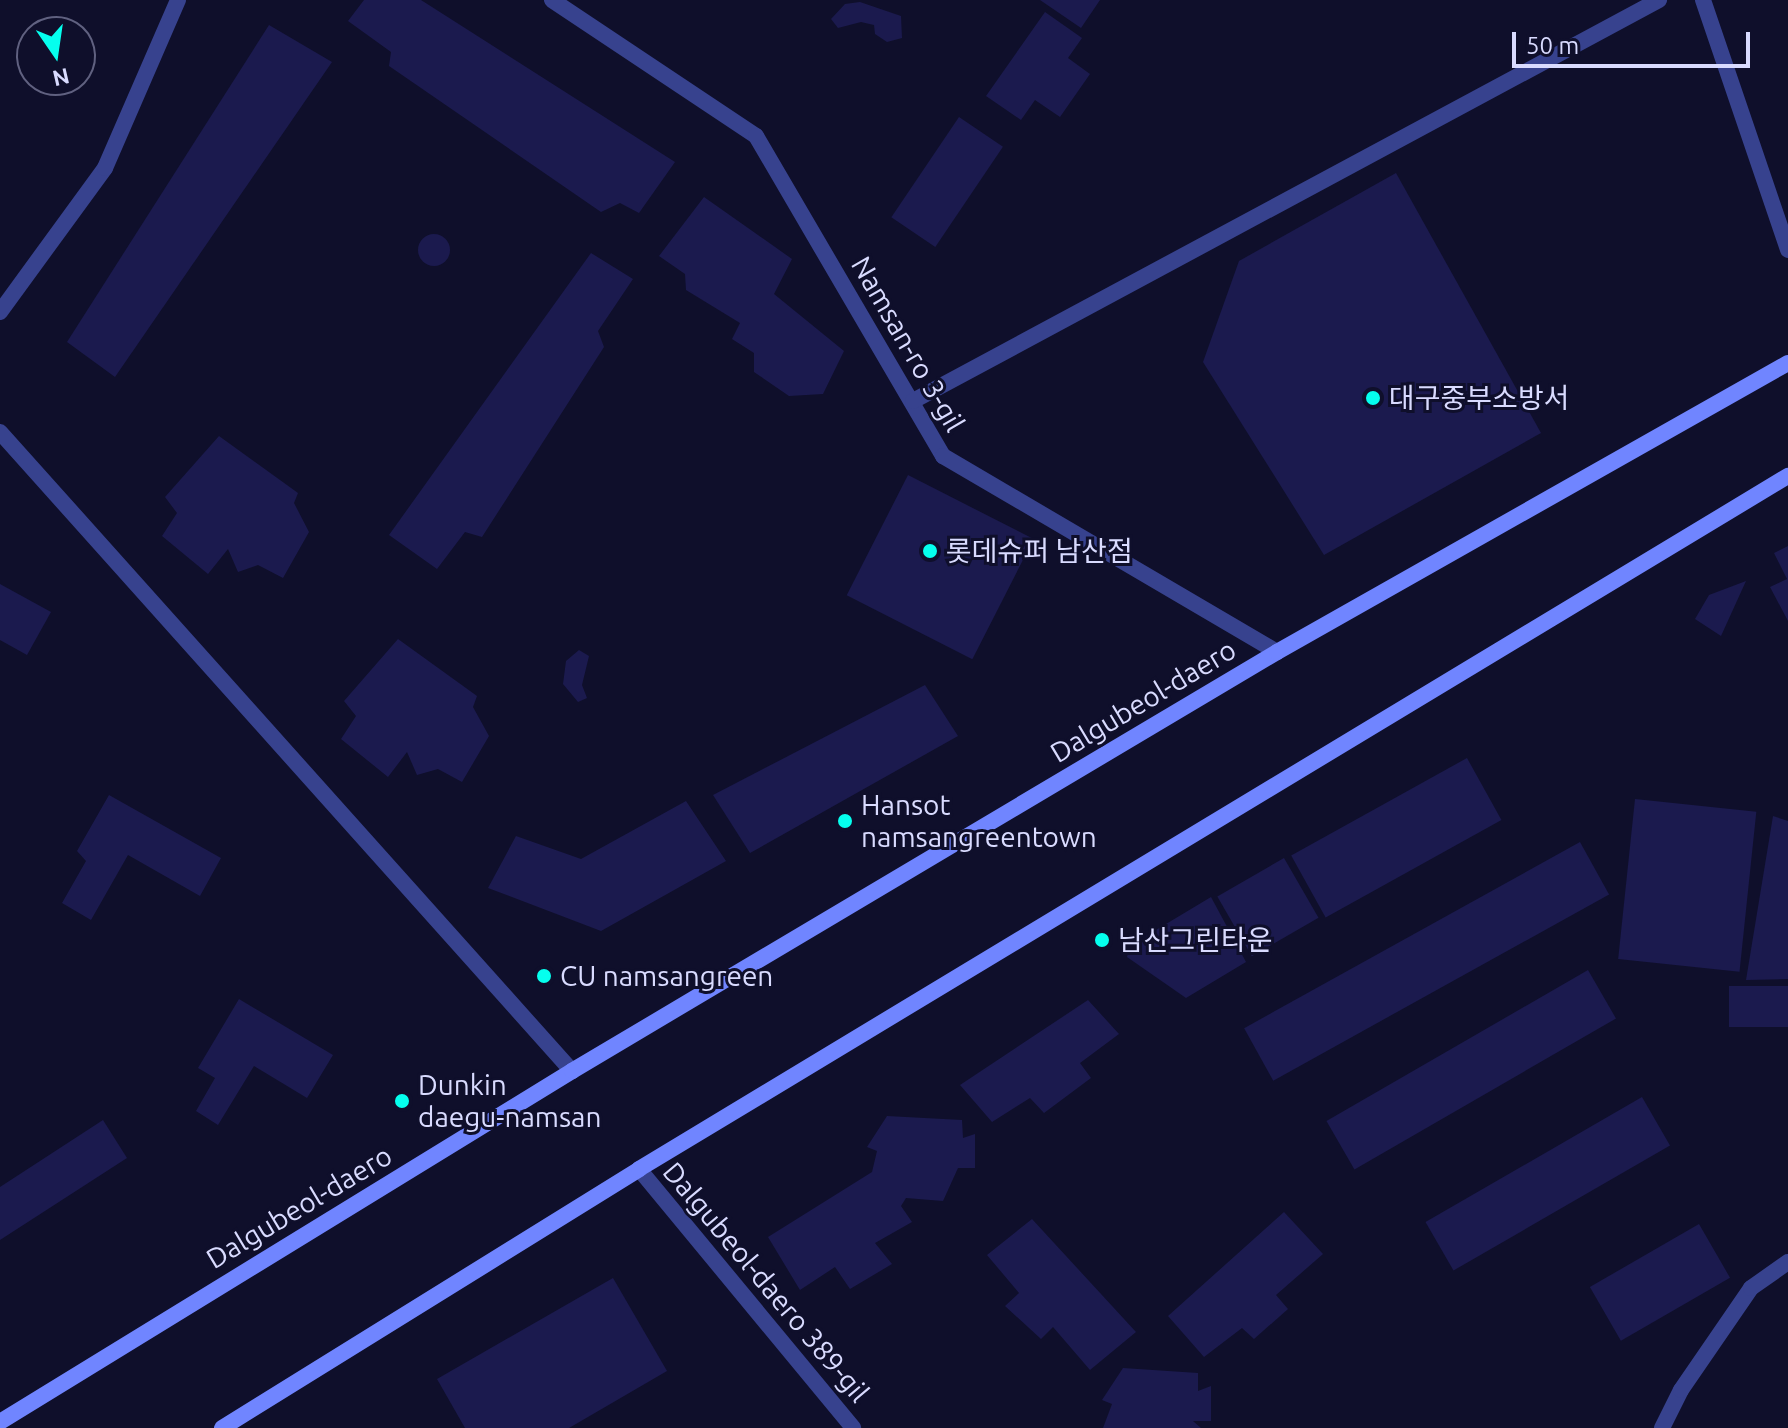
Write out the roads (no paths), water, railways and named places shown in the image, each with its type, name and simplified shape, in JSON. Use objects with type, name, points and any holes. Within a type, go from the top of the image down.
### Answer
[{"type":"main road","name":"Dalgubeol-daero","points":[[0,1422],[572,1071],[1277,652],[1788,363]]},
{"type":"main road","points":[[222,1428],[639,1169],[1788,476]]},
{"type":"street","points":[[0,312],[105,168],[178,0]]},
{"type":"street","name":"Namsan-ro 3-gil","points":[[552,0],[756,136],[943,456],[1277,652]]},
{"type":"street","points":[[913,401],[1659,0]]},
{"type":"street","points":[[1703,0],[1788,250]]},
{"type":"street","points":[[0,432],[572,1071]]},
{"type":"street","name":"Dalgubeol-daero 389-gil","points":[[639,1169],[853,1428]]},
{"type":"street","points":[[1662,1428],[1681,1390],[1751,1288],[1788,1262]]},
{"type":"place","name":"대구중부소방서","points":[[1373,398]]},
{"type":"place","name":"롯데슈퍼 남산점","points":[[930,551]]},
{"type":"place","name":"Hansot namsangreentown","points":[[845,821]]},
{"type":"place","name":"남산그린타운","points":[[1102,940]]},
{"type":"place","name":"CU namsangreen","points":[[544,976]]},
{"type":"place","name":"Dunkin daegu-namsan","points":[[402,1101]]}]
